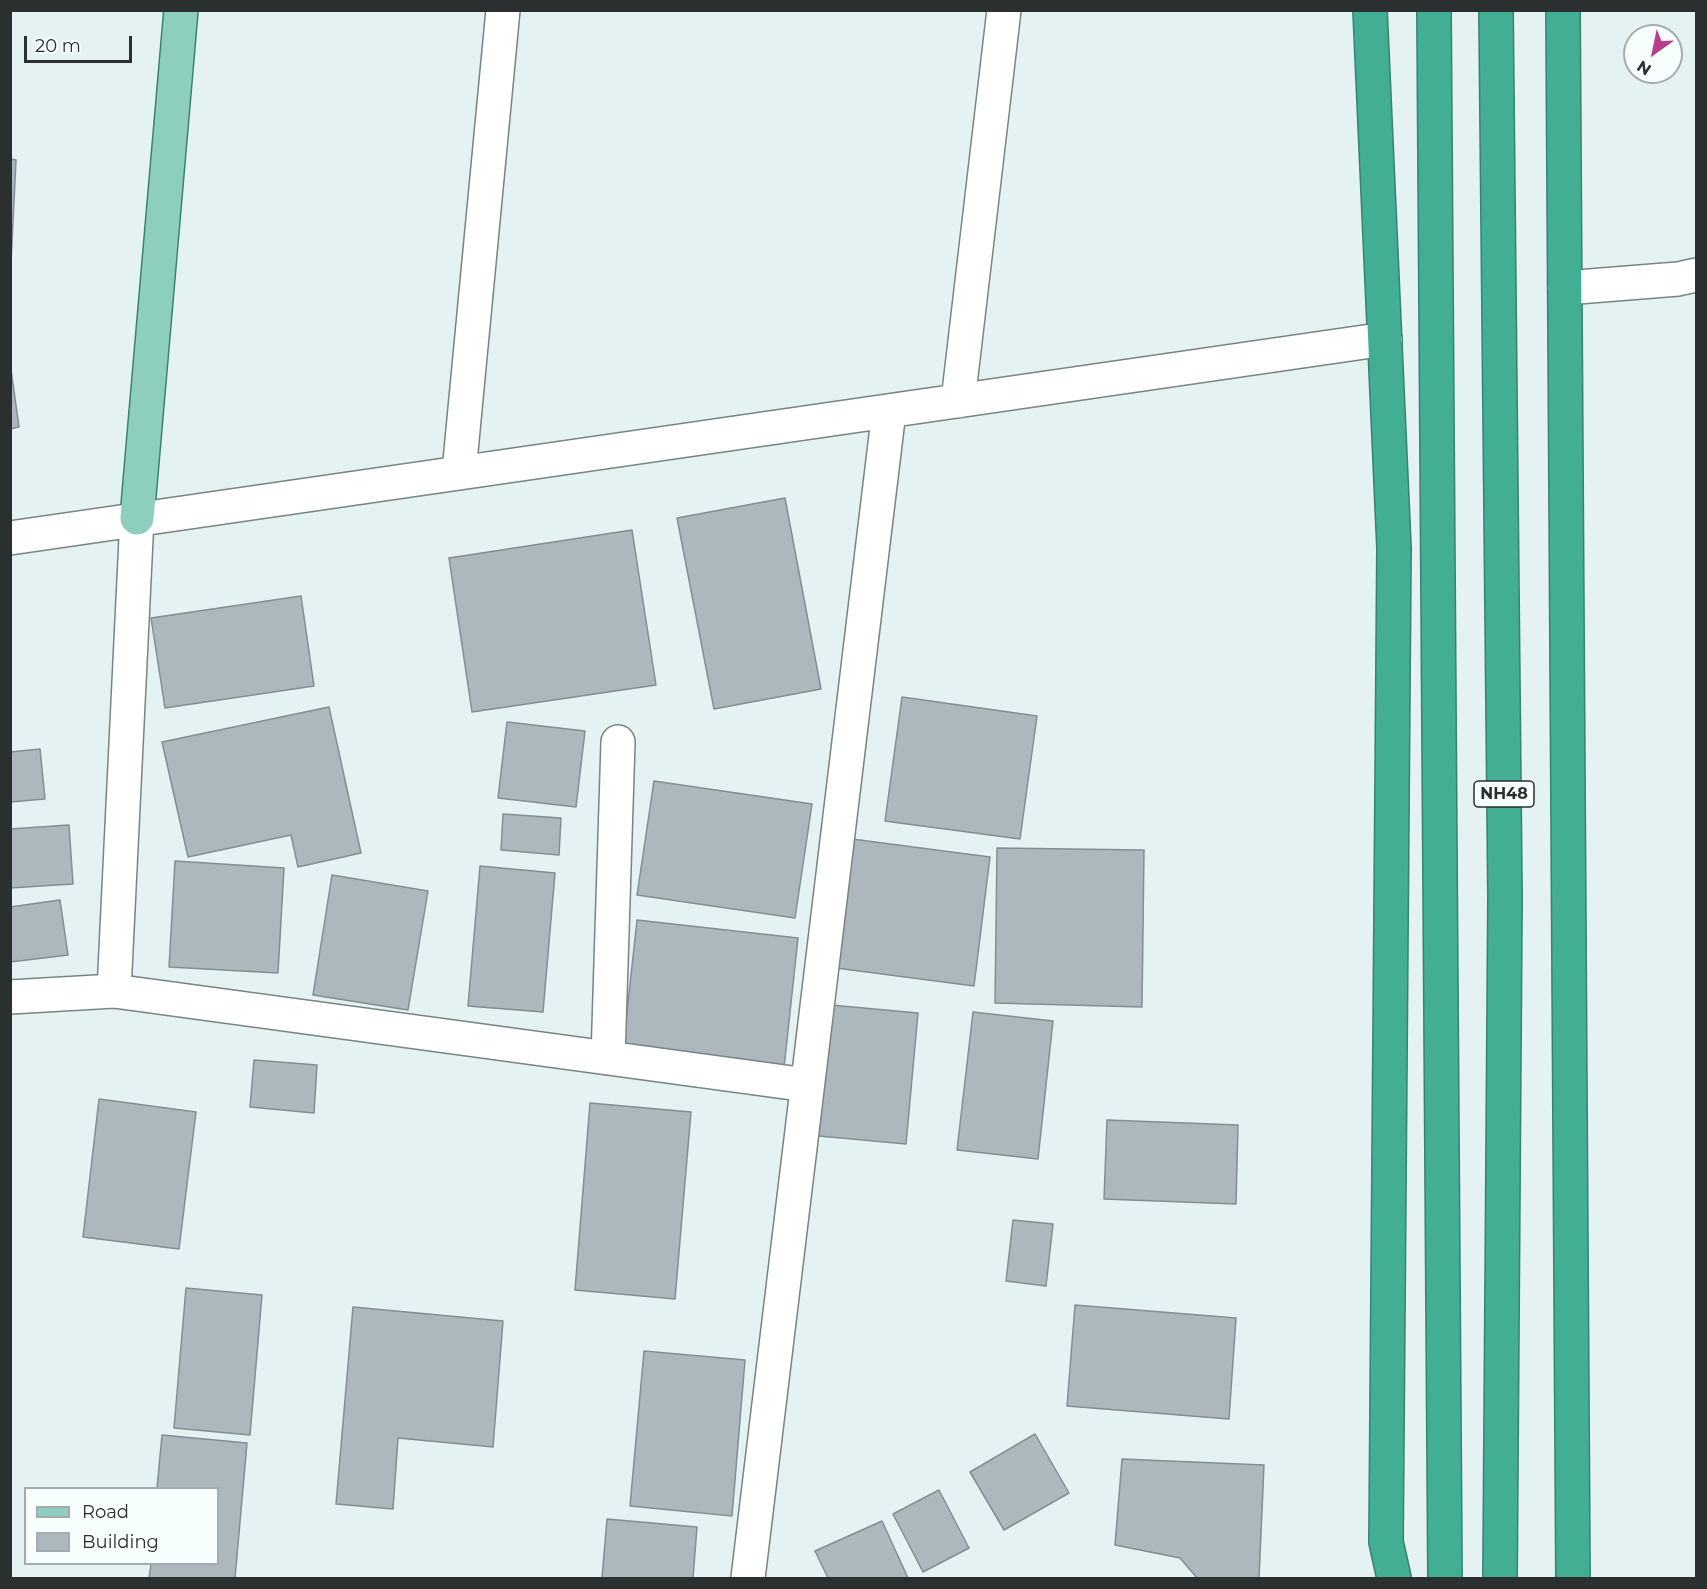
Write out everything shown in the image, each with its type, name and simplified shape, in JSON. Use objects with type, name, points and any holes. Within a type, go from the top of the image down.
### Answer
[{"type":"highway","points":[[1370,10],[1394,548],[1386,1542],[1394,1578]]},
{"type":"highway","points":[[1434,10],[1445,1578]]},
{"type":"highway","name":"NH48","points":[[1496,10],[1505,897],[1500,1578]]},
{"type":"highway","points":[[1563,10],[1573,1578]]},
{"type":"main road","points":[[136,518],[181,10]]},
{"type":"street","points":[[459,472],[503,10]]},
{"type":"street","points":[[958,401],[1004,10]]},
{"type":"street","points":[[1565,288],[1678,279],[1696,275]]},
{"type":"street","points":[[10,538],[1385,339]]},
{"type":"street","points":[[748,1578],[889,411]]},
{"type":"street","points":[[114,991],[136,518]]},
{"type":"street","points":[[608,1058],[618,742]]},
{"type":"street","points":[[10,997],[114,991],[807,1085]]},
{"type":"street","points":[[1386,1542],[1386,1578]]},
{"type":"building","points":[[10,159],[16,160],[10,284]]},
{"type":"building","points":[[10,362],[19,427],[10,429]]},
{"type":"building","points":[[785,498],[821,689],[714,709],[677,518]]},
{"type":"building","points":[[632,530],[656,685],[472,712],[449,558]]},
{"type":"building","points":[[301,596],[314,686],[165,708],[151,618]]},
{"type":"building","points":[[902,697],[1037,716],[1020,839],[885,821]]},
{"type":"building","points":[[329,707],[361,853],[298,867],[291,835],[188,857],[162,742]]},
{"type":"building","points":[[507,722],[585,731],[576,807],[498,798]]},
{"type":"building","points":[[40,749],[45,799],[10,802],[10,752]]},
{"type":"building","points":[[654,781],[812,804],[795,918],[637,895]]},
{"type":"building","points":[[503,814],[561,818],[559,855],[501,850]]},
{"type":"building","points":[[69,825],[73,884],[10,888],[10,829]]},
{"type":"building","points":[[852,839],[990,857],[974,986],[836,968]]},
{"type":"building","points":[[997,848],[1144,850],[1142,1007],[995,1003]]},
{"type":"building","points":[[175,861],[284,868],[278,973],[169,967]]},
{"type":"building","points":[[480,866],[555,873],[543,1012],[468,1006]]},
{"type":"building","points":[[332,875],[428,891],[408,1010],[313,995]]},
{"type":"building","points":[[60,900],[68,955],[10,962],[10,907]]},
{"type":"building","points":[[637,920],[798,938],[784,1068],[623,1049]]},
{"type":"building","points":[[831,1005],[918,1013],[906,1144],[819,1136]]},
{"type":"building","points":[[973,1012],[1053,1021],[1038,1159],[957,1150]]},
{"type":"building","points":[[254,1060],[317,1065],[314,1113],[250,1107]]},
{"type":"building","points":[[99,1099],[196,1112],[179,1249],[83,1237]]},
{"type":"building","points":[[590,1103],[691,1112],[675,1299],[575,1290]]},
{"type":"building","points":[[1107,1120],[1238,1125],[1236,1204],[1104,1199]]},
{"type":"building","points":[[1013,1220],[1053,1224],[1046,1286],[1006,1281]]},
{"type":"building","points":[[186,1288],[262,1295],[250,1435],[174,1428]]},
{"type":"building","points":[[1075,1305],[1236,1318],[1229,1419],[1067,1406]]},
{"type":"building","points":[[353,1307],[503,1321],[493,1447],[398,1438],[393,1509],[336,1504]]},
{"type":"building","points":[[644,1351],[745,1360],[732,1516],[630,1506]]},
{"type":"building","points":[[1035,1434],[1069,1493],[1004,1530],[970,1472]]},
{"type":"building","points":[[162,1435],[247,1443],[235,1578],[149,1578],[151,1565],[219,1565],[219,1487],[157,1487]]},
{"type":"building","points":[[1122,1459],[1264,1465],[1259,1578],[1197,1578],[1180,1558],[1115,1545]]},
{"type":"building","points":[[939,1490],[969,1548],[923,1572],[893,1514]]},
{"type":"building","points":[[607,1519],[697,1527],[693,1578],[602,1578]]},
{"type":"building","points":[[882,1521],[908,1578],[828,1578],[815,1551]]}]
